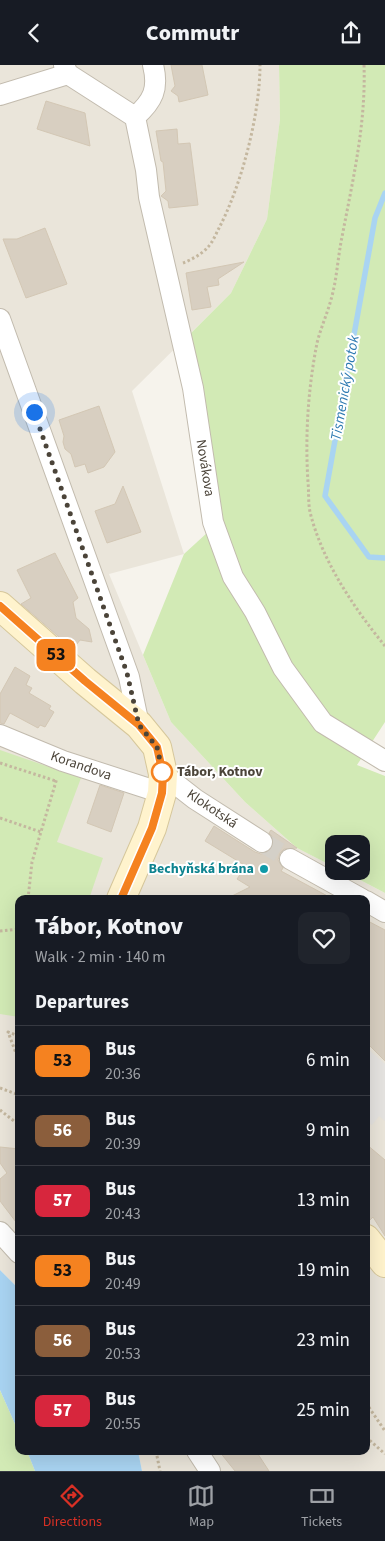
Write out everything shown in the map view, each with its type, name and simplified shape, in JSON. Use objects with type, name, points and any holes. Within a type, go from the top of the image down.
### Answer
[{"type":"main road","points":[[0,606],[85,681],[139,725],[157,747],[162,784],[152,828],[123,895]]},
{"type":"main road","points":[[370,1244],[385,1263]]},
{"type":"street","points":[[0,95],[66,69],[135,117],[147,106],[153,97],[155,85],[153,65]]},
{"type":"street","name":"Novákova","points":[[135,117],[146,170],[149,197],[193,388],[213,522],[233,577],[255,612],[283,668],[324,723],[385,761]]},
{"type":"street","points":[[0,319],[127,673],[139,725]]},
{"type":"street","name":"Korandova","points":[[0,735],[63,761],[162,784]]},
{"type":"street","name":"Klokotská","points":[[162,784],[196,799],[262,842]]},
{"type":"street","points":[[290,859],[355,895]]},
{"type":"street","points":[[370,903],[385,912]]},
{"type":"street","points":[[0,1232],[15,1249]]},
{"type":"street","points":[[199,1455],[210,1471]]},
{"type":"path","points":[[166,268],[191,260],[209,247],[226,216],[250,145],[260,78],[260,65]]},
{"type":"path","points":[[364,65],[365,85],[360,149],[338,254],[332,295],[318,342],[308,400],[306,453],[310,511],[324,551],[356,607],[385,646]]},
{"type":"path","points":[[28,895],[32,862],[63,761]]},
{"type":"path","points":[[0,763],[56,781]]},
{"type":"path","points":[[0,818],[41,832]]},
{"type":"path","points":[[0,931],[15,929]]},
{"type":"path","points":[[15,1035],[8,1032],[15,1050]]},
{"type":"path","points":[[0,1088],[15,1094]]},
{"type":"path","points":[[0,1110],[15,1122]]},
{"type":"path","points":[[370,1409],[385,1431]]},
{"type":"path","points":[[370,1441],[385,1454]]},
{"type":"path","points":[[157,1455],[160,1471]]},
{"type":"shaded area","points":[[0,65],[279,65],[280,119],[267,219],[231,293],[132,391],[184,554],[109,574],[171,722],[245,802],[297,848],[325,862],[325,880],[360,880],[385,893],[385,1471],[142,1471],[139,1455],[370,1455],[370,895],[15,895],[15,1285],[0,1270]]},
{"type":"shaded area","points":[[370,1051],[385,1064],[385,1121],[379,1116],[372,1125],[370,1123]]},
{"type":"green space","points":[[279,65],[385,65],[385,722],[357,765],[385,776],[385,893],[360,880],[370,880],[370,835],[325,835],[325,862],[297,848],[245,802],[171,722],[143,655],[184,554],[220,521],[191,333],[231,293],[267,219],[280,119]]},
{"type":"green space","points":[[0,750],[81,778],[57,842],[103,858],[90,895],[15,895],[15,1016],[0,1014]]},
{"type":"green space","points":[[0,1390],[15,1424],[15,1455],[29,1455],[35,1471],[0,1471]]},
{"type":"water","points":[[0,1270],[15,1285],[15,1424],[0,1390]]},
{"type":"water","points":[[29,1455],[139,1455],[142,1471],[35,1471]]},
{"type":"building","points":[[171,65],[202,65],[208,95],[179,102],[178,96],[171,91],[175,86]]},
{"type":"building","points":[[46,101],[85,113],[90,146],[37,129]]},
{"type":"building","points":[[177,129],[178,144],[190,143],[198,205],[169,208],[168,201],[161,196],[166,191],[163,162],[161,161],[156,131]]},
{"type":"building","points":[[45,228],[67,284],[26,298],[3,239],[17,239]]},
{"type":"building","points":[[244,262],[218,279],[219,285],[207,287],[211,307],[192,310],[186,273]]},
{"type":"building","points":[[99,406],[115,452],[104,467],[88,473],[85,464],[75,467],[71,454],[65,449],[64,436],[59,420]]},
{"type":"building","points":[[123,486],[141,532],[107,543],[95,511],[115,504]]},
{"type":"building","points":[[55,553],[78,598],[73,602],[76,618],[89,629],[92,642],[80,640],[73,649],[21,604],[31,598],[17,570]]},
{"type":"building","points":[[15,667],[30,676],[26,685],[32,688],[29,693],[51,706],[49,709],[54,712],[45,727],[40,725],[38,728],[10,713],[4,724],[0,723],[0,694]]},
{"type":"building","points":[[100,785],[124,793],[111,832],[87,823]]},
{"type":"building","points":[[214,826],[261,854],[268,852],[272,848],[274,842],[269,833],[271,830],[297,848],[284,849],[280,853],[278,860],[283,868],[281,871],[326,895],[234,895],[250,887],[237,879],[246,866],[205,841]]},
{"type":"building","points":[[370,922],[385,930],[385,1061],[370,1046]]},
{"type":"building","points":[[0,1147],[15,1149],[15,1221],[0,1201],[0,1179],[7,1173],[0,1163]]},
{"type":"building","points":[[370,1147],[385,1160],[385,1236],[373,1217],[370,1220]]},
{"type":"building","points":[[222,1455],[259,1455],[269,1471],[235,1471]]},
{"type":"waterway","name":"Tismenický potok","points":[[385,193],[375,218],[325,496],[369,557],[385,558]]},
{"type":"tunnel","points":[[262,842],[290,859]]},
{"type":"bus line","name":"53","points":[[0,606],[85,681],[139,725],[157,747],[163,774],[162,793],[152,828],[123,895]]},
{"type":"place","name":"Tábor, Kotnov","points":[[162,772]]},
{"type":"place","name":"Bechyňská brána","points":[[264,869]]},
{"type":"route","points":[[34,412],[129,677],[139,725],[157,747],[163,774],[162,772]]}]
